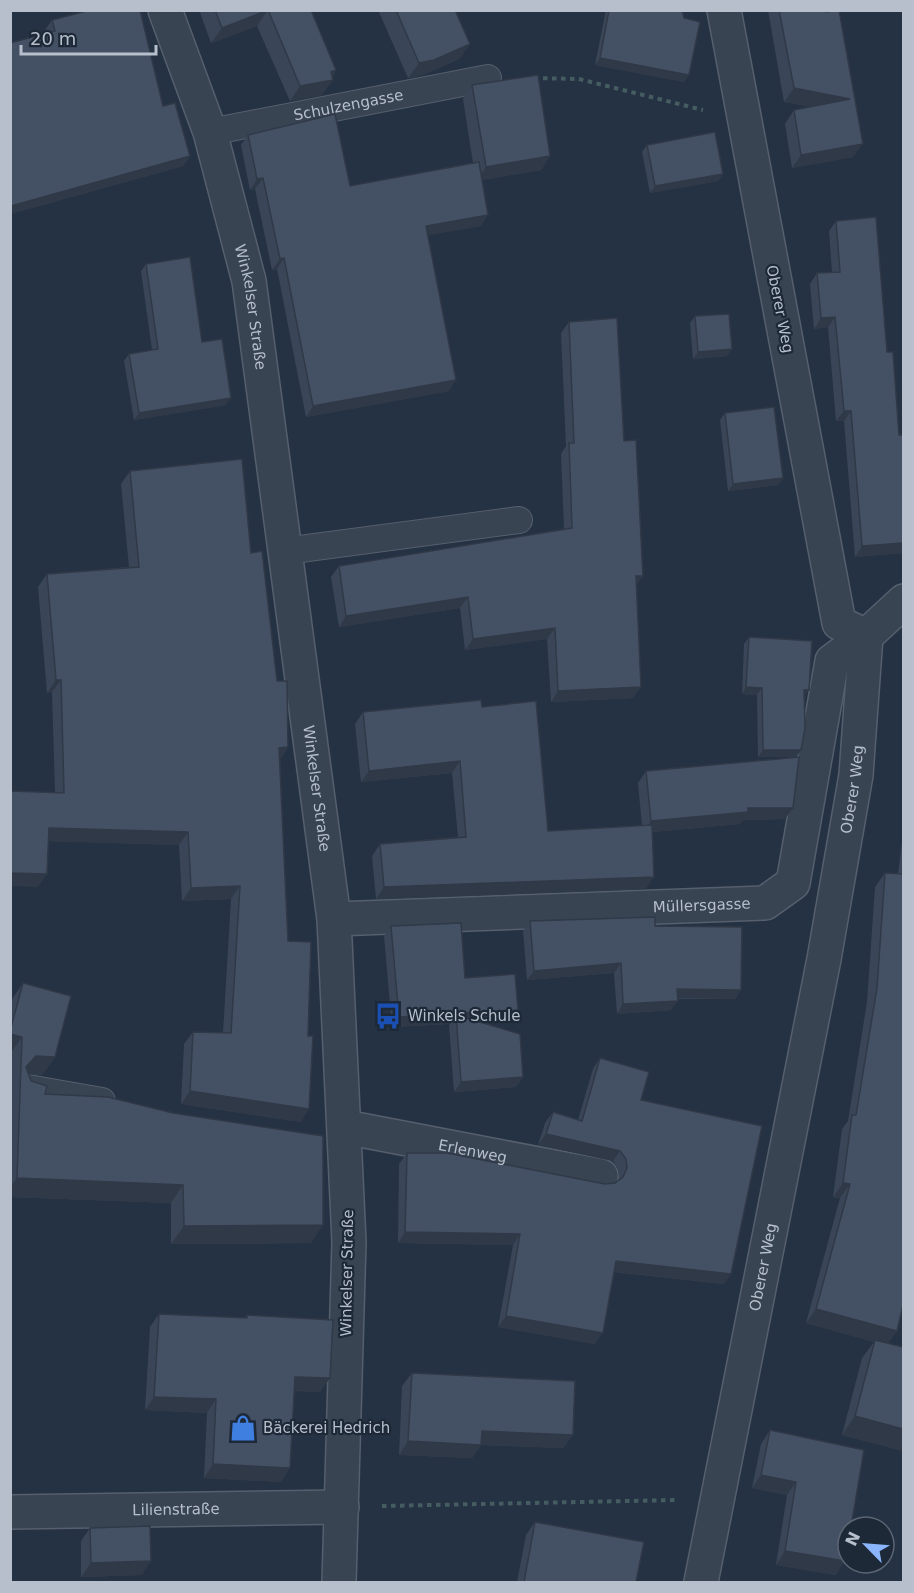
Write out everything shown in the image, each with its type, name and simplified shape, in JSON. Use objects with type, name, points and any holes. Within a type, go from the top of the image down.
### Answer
[{"type":"street","name":"Winkelser Straße","points":[[165,10],[210,132],[249,281],[334,919],[336,1137],[349,1242],[339,1582]]},
{"type":"street","name":"Oberer Weg","points":[[701,1582],[830,925],[856,775],[866,636],[839,623],[724,10]]},
{"type":"street","name":"Müllersgasse","points":[[334,919],[765,903],[794,883],[832,661],[866,636],[903,601]]},
{"type":"street","name":"Erlenweg","points":[[336,1137],[601,1176]]},
{"type":"street","name":"Lilienstraße","points":[[10,1512],[342,1507]]},
{"type":"lane","name":"Schulzengasse","points":[[210,132],[488,78]]},
{"type":"lane","points":[[285,551],[519,520]]},
{"type":"lane","points":[[28,1088],[129,1108]]},
{"type":"path","points":[[488,78],[579,79],[710,112],[742,106]]},
{"type":"path","points":[[342,1507],[718,1499]]},
{"type":"building","points":[[90,10],[140,10],[163,106],[175,103],[190,156],[11,206],[10,43],[55,31],[52,20]]},
{"type":"building","points":[[215,10],[268,10],[222,28]]},
{"type":"building","points":[[268,10],[311,10],[336,70],[331,72],[333,80],[300,86]]},
{"type":"building","points":[[396,10],[455,10],[470,44],[434,60],[419,63]]},
{"type":"building","points":[[609,10],[682,10],[684,18],[700,22],[689,75],[600,58]]},
{"type":"building","points":[[779,10],[826,10],[826,12],[839,10],[863,144],[801,155],[794,110],[850,99],[794,88]]},
{"type":"building","points":[[538,75],[550,156],[486,167],[472,85]]},
{"type":"building","points":[[335,114],[350,186],[479,162],[488,215],[426,226],[456,380],[313,406],[284,258],[280,259],[263,178],[257,179],[248,135]]},
{"type":"building","points":[[715,132],[723,174],[655,186],[647,145]]},
{"type":"building","points":[[876,217],[887,352],[893,352],[899,435],[903,435],[903,543],[862,546],[851,411],[844,411],[835,317],[821,318],[817,273],[840,272],[836,221]]},
{"type":"building","points":[[190,257],[202,342],[222,339],[231,398],[139,413],[129,354],[158,349],[146,264]]},
{"type":"building","points":[[729,314],[732,349],[698,352],[695,316]]},
{"type":"building","points":[[617,318],[624,441],[636,440],[643,576],[636,576],[641,687],[558,691],[555,628],[473,639],[468,597],[346,616],[339,566],[572,528],[569,443],[574,443],[569,322]]},
{"type":"building","points":[[774,407],[783,478],[733,484],[725,413]]},
{"type":"building","points":[[242,459],[251,553],[262,551],[277,681],[287,681],[288,747],[279,748],[288,941],[311,942],[308,1036],[313,1036],[309,1109],[190,1091],[193,1032],[231,1033],[240,886],[191,888],[188,832],[49,828],[47,874],[10,873],[10,791],[64,793],[61,680],[56,680],[47,574],[139,567],[130,471]]},
{"type":"building","points":[[749,637],[812,641],[809,690],[804,690],[805,728],[801,750],[763,750],[762,688],[746,687]]},
{"type":"building","points":[[481,700],[482,707],[536,701],[548,831],[652,825],[654,877],[384,887],[380,844],[466,837],[460,761],[369,771],[363,712]]},
{"type":"building","points":[[799,757],[793,808],[748,808],[748,812],[651,821],[646,771]]},
{"type":"building","points":[[885,873],[903,874],[903,1305],[897,1331],[816,1309],[850,1184],[843,1183],[852,1115],[856,1115],[877,988]]},
{"type":"building","points":[[655,917],[655,926],[742,927],[741,990],[677,989],[678,1001],[623,1004],[621,963],[534,971],[530,921]]},
{"type":"building","points":[[461,923],[465,978],[515,974],[518,1010],[399,1017],[391,926]]},
{"type":"building","points":[[23,983],[71,996],[55,1057],[36,1056],[26,1067],[31,1081],[47,1086],[45,1094],[108,1097],[173,1113],[323,1136],[323,1225],[184,1226],[183,1185],[17,1178],[22,1037],[10,1034],[10,1031]]},
{"type":"building","points":[[456,1015],[520,1034],[523,1077],[461,1082]]},
{"type":"building","points":[[600,1058],[649,1072],[641,1100],[762,1126],[731,1274],[616,1261],[603,1333],[506,1316],[520,1234],[405,1232],[407,1153],[447,1153],[605,1184],[615,1183],[623,1177],[627,1168],[626,1159],[620,1151],[546,1134],[553,1112],[582,1121]]},
{"type":"building","points":[[159,1314],[247,1318],[247,1315],[333,1320],[330,1378],[295,1377],[290,1468],[213,1464],[216,1399],[154,1397]]},
{"type":"building","points":[[875,1340],[903,1347],[903,1429],[855,1416]]},
{"type":"building","points":[[412,1373],[575,1381],[573,1435],[482,1431],[481,1445],[408,1441]]},
{"type":"building","points":[[770,1430],[864,1450],[853,1515],[836,1515],[836,1560],[785,1551],[796,1482],[761,1475]]},
{"type":"building","points":[[535,1522],[644,1542],[636,1582],[524,1582]]},
{"type":"building","points":[[150,1526],[151,1561],[91,1563],[90,1528]]},
{"type":"place","name":"Winkels Schule","points":[[388,1016]]},
{"type":"place","name":"Bäckerei Hedrich","points":[[243,1428]]}]
